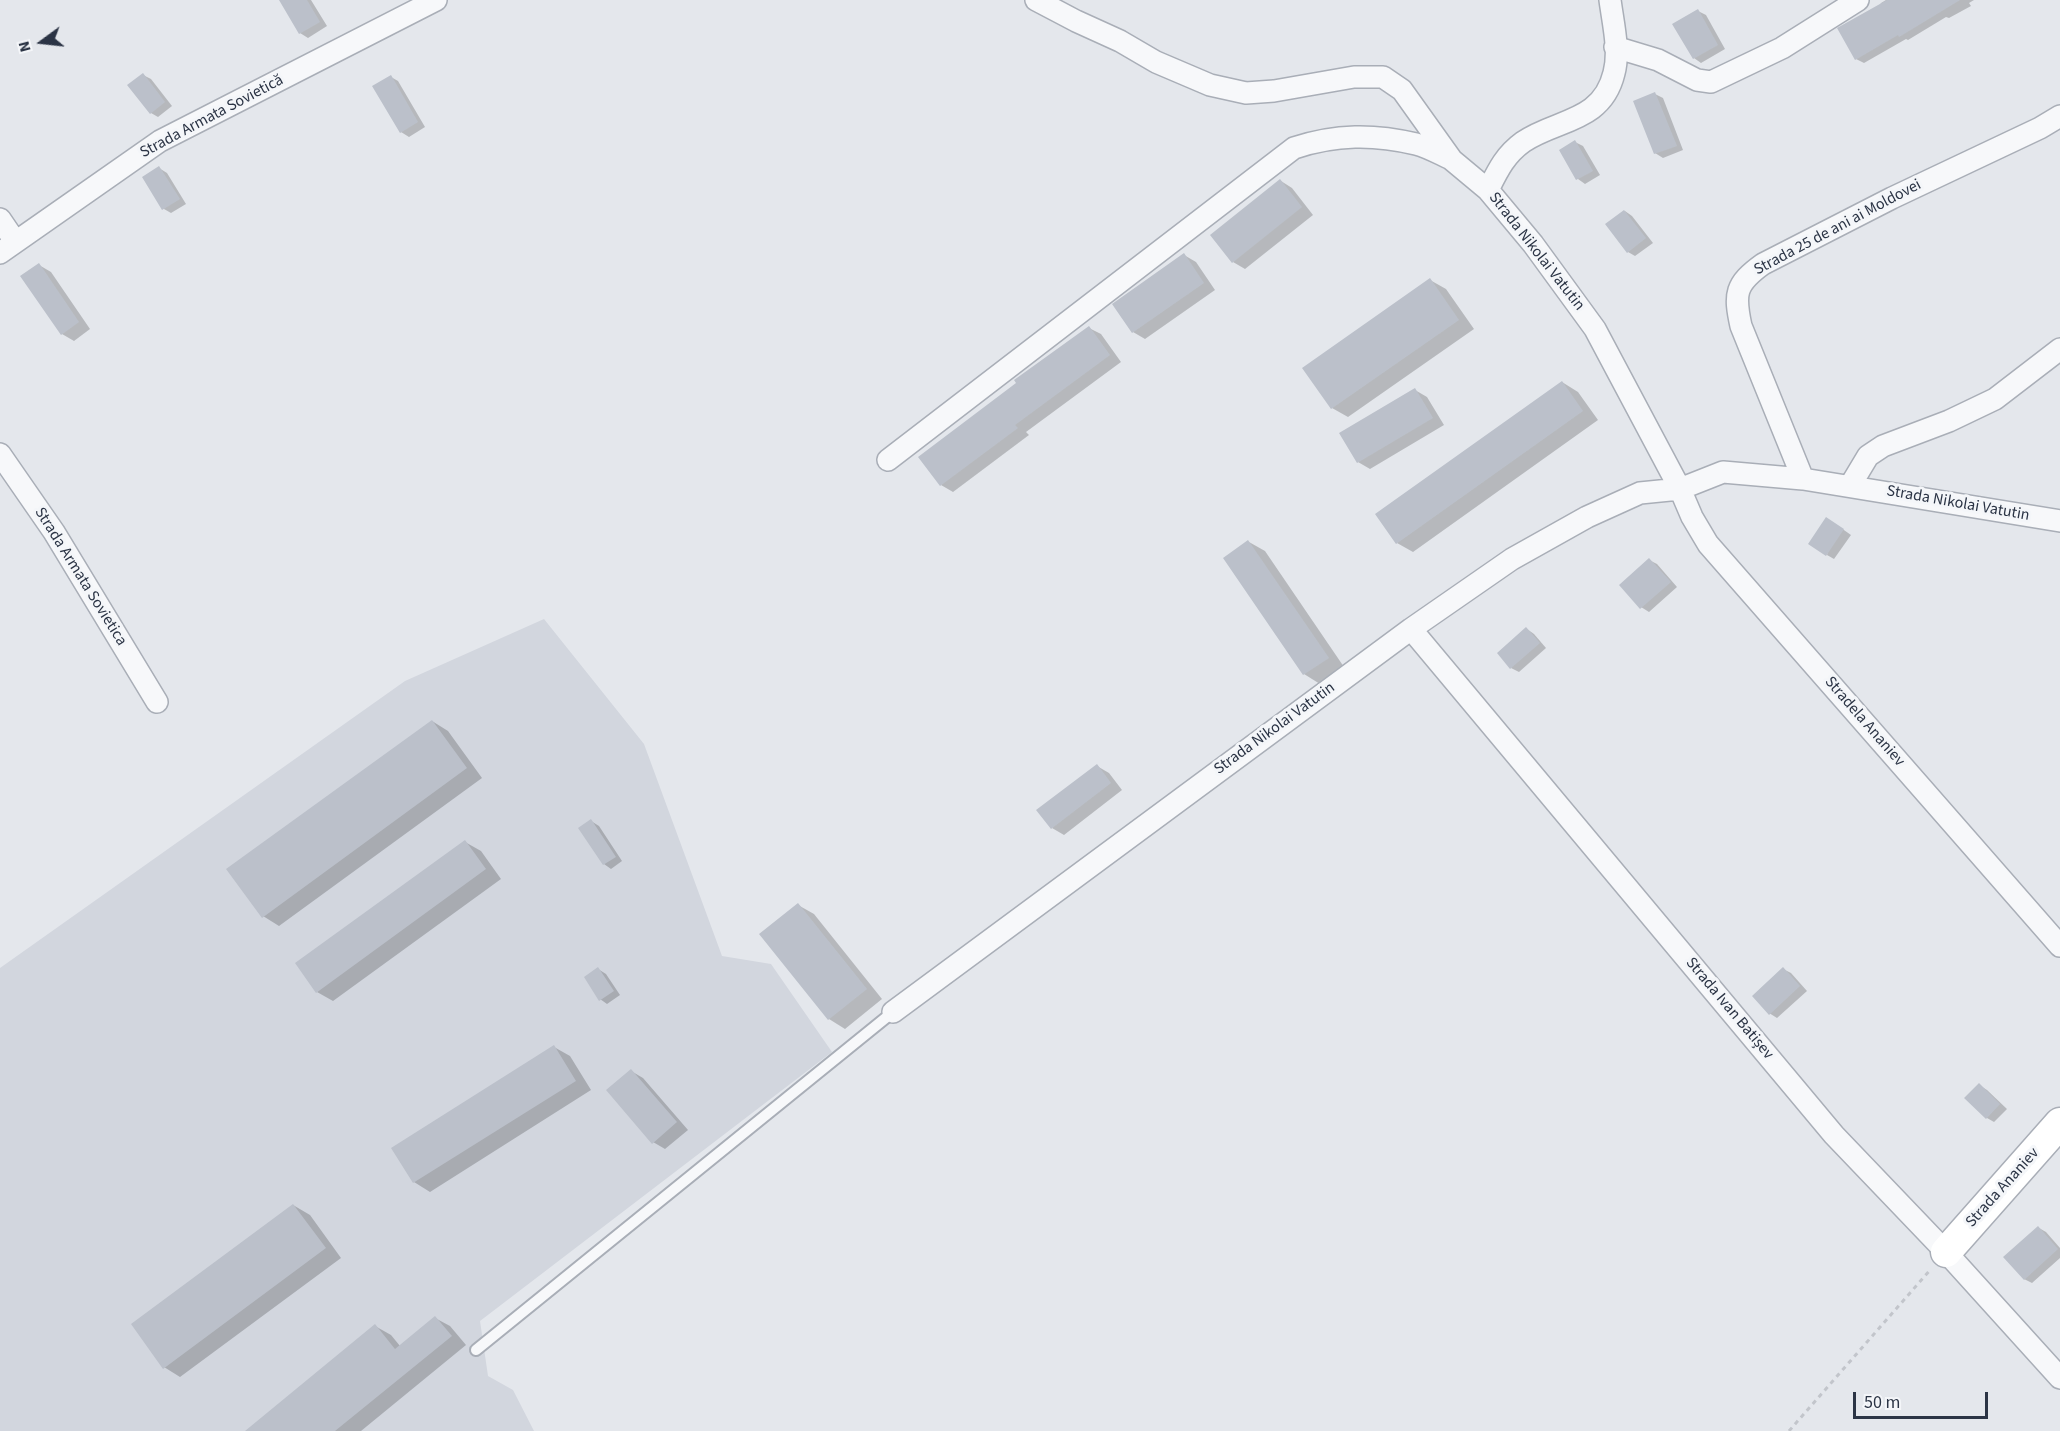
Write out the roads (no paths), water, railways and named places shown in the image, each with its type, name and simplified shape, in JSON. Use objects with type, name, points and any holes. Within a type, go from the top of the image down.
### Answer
[{"type":"street","name":"Strada Armata Sovietică","points":[[8,247],[160,141],[436,0]]},
{"type":"street","name":"Strada Nikolai Vatutin","points":[[1036,0],[1120,41],[1156,62],[1210,85],[1245,93],[1274,92],[1354,77],[1383,76],[1402,90],[1452,160],[1488,189],[1533,244],[1595,329],[1680,489]]},
{"type":"street","points":[[1488,189],[1502,161],[1524,141],[1580,117],[1597,104],[1608,91],[1615,72],[1616,47],[1610,0]]},
{"type":"street","points":[[1616,47],[1658,60],[1697,80],[1711,82],[1782,48],[1858,0]]},
{"type":"street","name":"Strada 25 de ani ai Moldovei","points":[[1803,478],[1741,326],[1736,305],[1737,289],[1748,275],[1763,264],[1892,198],[2040,128],[2060,116]]},
{"type":"street","points":[[888,460],[1294,148],[1343,136],[1370,137],[1418,144],[1452,160]]},
{"type":"street","points":[[0,219],[8,247]]},
{"type":"street","points":[[1850,486],[1868,456],[1883,446],[1949,421],[1995,399],[2060,349]]},
{"type":"street","name":"Strada Armata Sovietica","points":[[0,454],[54,532],[157,702]]},
{"type":"street","name":"Strada Nikolai Vatutin","points":[[893,1012],[1411,629],[1512,559],[1587,517],[1640,493],[1680,489],[1723,472],[1803,478],[2060,521]]},
{"type":"street","name":"Stradela Ananiev","points":[[1680,489],[1692,518],[1708,544],[2060,946]]},
{"type":"street","name":"Strada Ivan Batișev","points":[[1411,629],[1834,1135],[1946,1252],[2060,1378]]},
{"type":"street","name":"Strada Ananiev","points":[[1946,1252],[2060,1123]]},
{"type":"lane","points":[[476,1350],[893,1012]]}]
